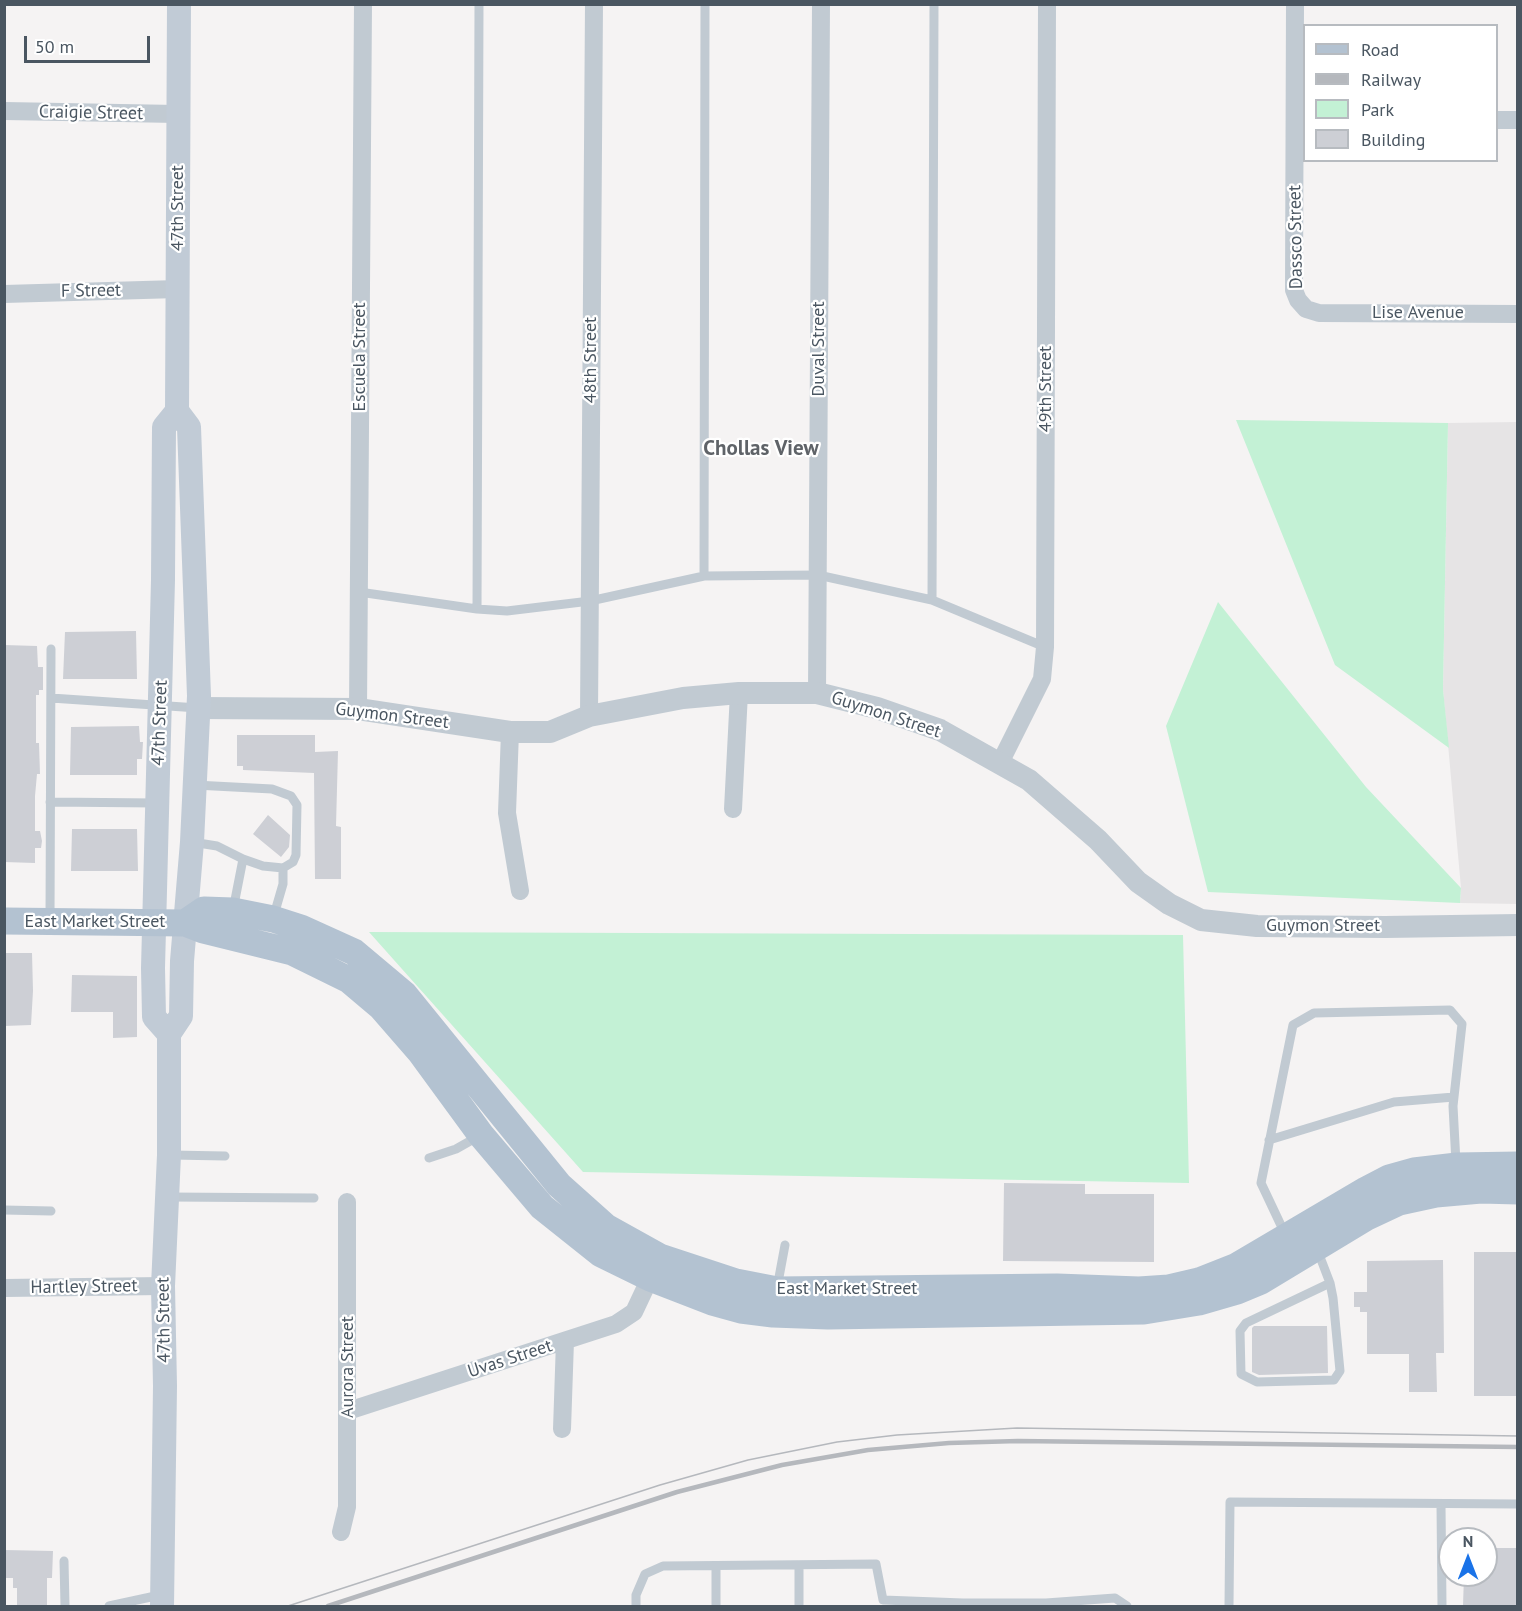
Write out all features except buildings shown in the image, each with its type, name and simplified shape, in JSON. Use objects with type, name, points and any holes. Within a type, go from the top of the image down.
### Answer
[{"type":"main road","name":"47th Street","points":[[162,1600],[165,1386],[163,1286],[169,1155],[170,1034],[181,1016],[199,696],[189,426],[177,411],[179,4]]},
{"type":"main road","name":"47th Street","points":[[170,1034],[154,1017],[155,922],[161,705],[164,426],[177,411]]},
{"type":"main road","name":"East Market Street","points":[[185,922],[204,910],[233,911],[273,919],[301,928],[354,952],[404,994],[559,1185],[606,1227],[660,1257],[736,1282],[777,1290],[1057,1287],[1138,1290],[1170,1288],[1199,1281],[1237,1266],[1389,1178],[1414,1171],[1457,1166],[1518,1166]]},
{"type":"main road","name":"East Market Street","points":[[4,921],[185,922],[203,930],[292,952],[350,980],[381,1007],[421,1053],[481,1136],[542,1207],[601,1254],[650,1278],[712,1302],[741,1310],[828,1316],[1144,1311],[1199,1302],[1261,1281],[1367,1216],[1399,1202],[1436,1194],[1481,1190],[1518,1191]]},
{"type":"main road","points":[[650,1278],[659,1273],[738,1295],[777,1290]]},
{"type":"street","name":"Escuela Street","points":[[358,709],[363,4]]},
{"type":"street","name":"48th Street","points":[[589,716],[594,4]]},
{"type":"street","name":"Duval Street","points":[[817,693],[821,4]]},
{"type":"street","name":"49th Street","points":[[1000,763],[1042,680],[1045,647],[1047,4]]},
{"type":"street","name":"Dassco Street","points":[[1295,4],[1299,119],[1294,290],[1298,300],[1306,309],[1319,313]]},
{"type":"street","name":"Craigie Street","points":[[4,111],[178,114]]},
{"type":"street","points":[[1498,120],[1518,120]]},
{"type":"street","name":"F Street","points":[[4,294],[178,290]]},
{"type":"street","name":"Lise Avenue","points":[[1319,313],[1518,314]]},
{"type":"street","points":[[733,809],[739,693]]},
{"type":"street","name":"Guymon Street","points":[[198,708],[358,709],[510,732],[550,732],[589,716],[683,698],[739,693],[817,693],[877,708],[940,730],[1029,780],[1098,840],[1138,882],[1168,904],[1201,920],[1257,926],[1518,925]]},
{"type":"street","points":[[510,732],[507,813],[520,891]]},
{"type":"street","name":"Aurora Street","points":[[341,1532],[347,1507],[347,1202]]},
{"type":"street","name":"Uvas Street","points":[[348,1411],[616,1324],[634,1312],[650,1278]]},
{"type":"street","name":"Hartley Street","points":[[4,1288],[163,1286]]},
{"type":"street","points":[[562,1429],[565,1341]]},
{"type":"lane","points":[[477,609],[479,4]]},
{"type":"lane","points":[[704,576],[705,4]]},
{"type":"lane","points":[[932,600],[934,4]]},
{"type":"lane","points":[[359,592],[477,609],[507,611],[590,601],[704,576],[818,574],[932,600],[1045,647]]},
{"type":"lane","points":[[50,921],[51,649]]},
{"type":"lane","points":[[51,698],[198,708]]},
{"type":"lane","points":[[192,842],[217,846],[263,866],[283,868],[293,862],[296,855],[297,805],[291,796],[272,789],[195,785]]},
{"type":"lane","points":[[50,802],[158,803]]},
{"type":"lane","points":[[233,911],[243,859]]},
{"type":"lane","points":[[273,919],[283,885],[283,868]]},
{"type":"lane","points":[[1287,1238],[1261,1183],[1293,1025],[1314,1013],[1450,1010],[1462,1024],[1453,1106],[1457,1166]]},
{"type":"lane","points":[[1269,1140],[1394,1102],[1454,1097]]},
{"type":"lane","points":[[429,1158],[456,1149],[481,1136]]},
{"type":"lane","points":[[169,1155],[225,1156]]},
{"type":"lane","points":[[166,1197],[314,1198]]},
{"type":"lane","points":[[4,1210],[51,1211]]},
{"type":"lane","points":[[777,1290],[785,1245]]},
{"type":"lane","points":[[1317,1246],[1330,1283],[1340,1371],[1334,1380],[1257,1382],[1241,1374],[1240,1331],[1246,1323],[1330,1283]]},
{"type":"lane","points":[[1229,1606],[1230,1503],[1518,1504]]},
{"type":"lane","points":[[1441,1504],[1442,1606]]},
{"type":"lane","points":[[64,1561],[65,1606]]},
{"type":"lane","points":[[636,1606],[636,1595],[645,1574],[663,1566],[876,1564],[883,1603],[1047,1605],[1115,1598],[1127,1606]]},
{"type":"lane","points":[[799,1565],[799,1606]]},
{"type":"lane","points":[[716,1566],[716,1606]]},
{"type":"lane","points":[[109,1606],[162,1600]]},
{"type":"shaded area","points":[[1517,422],[1517,904],[1460,903],[1461,888],[1443,689],[1448,423]]},
{"type":"green space","points":[[1236,420],[1448,423],[1443,689],[1449,748],[1335,665]]},
{"type":"green space","points":[[1218,602],[1366,787],[1461,888],[1460,903],[1208,892],[1166,726]]},
{"type":"green space","points":[[369,932],[1183,935],[1189,1183],[583,1172]]},
{"type":"tram line","points":[[288,1606],[660,1485],[748,1460],[837,1442],[897,1435],[1017,1428],[1518,1436]]},
{"type":"railway","points":[[328,1606],[677,1492],[782,1465],[868,1450],[949,1443],[1018,1441],[1518,1447]]},
{"type":"district","name":"Chollas View","points":[[761,449]]}]
